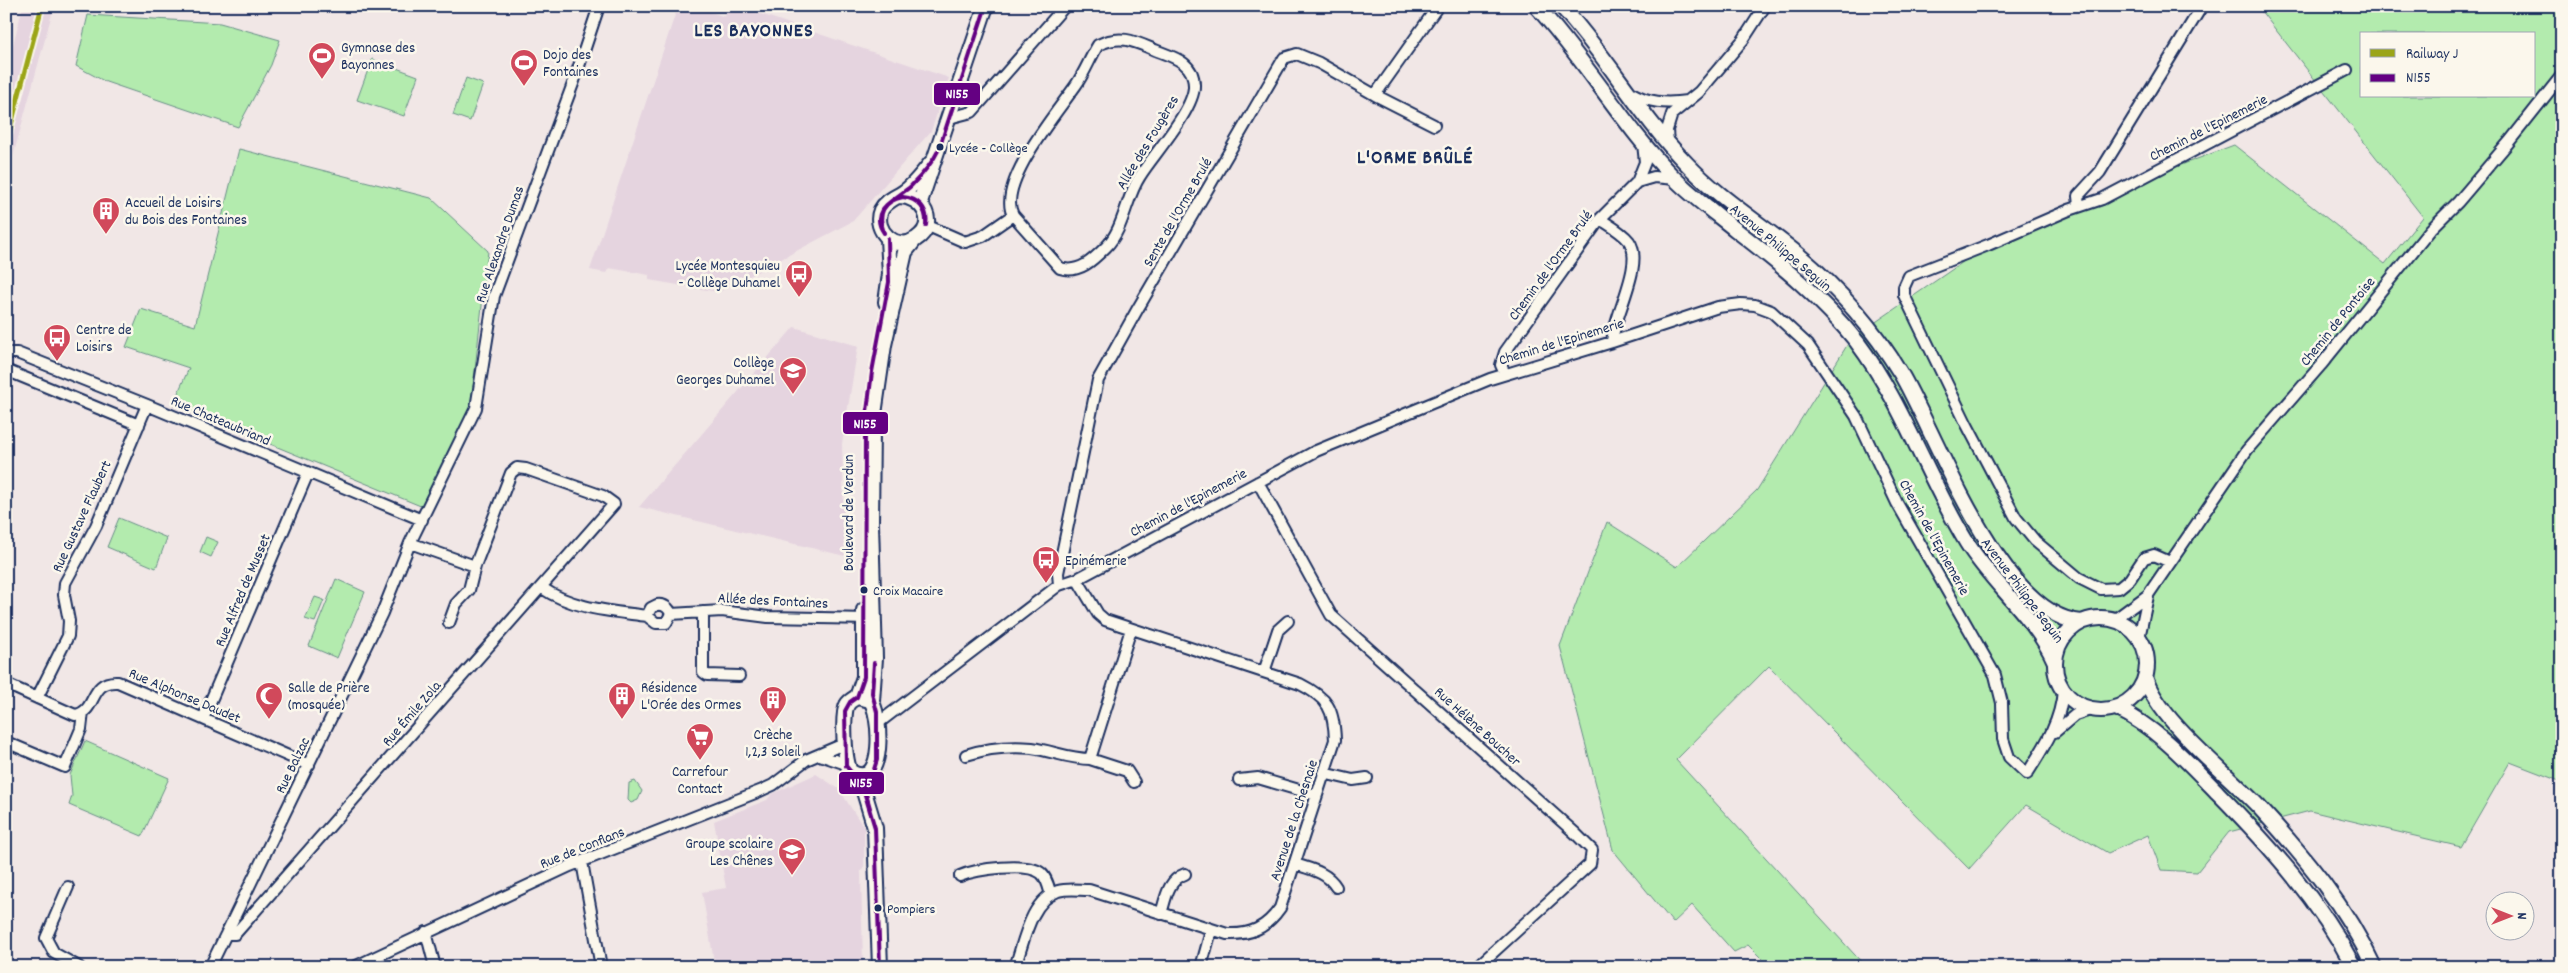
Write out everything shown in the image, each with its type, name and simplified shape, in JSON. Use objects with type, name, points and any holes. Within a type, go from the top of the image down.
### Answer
[{"type":"main road","points":[[920,202],[926,189],[933,160],[986,6]]},
{"type":"main road","name":"Avenue Philippe Seguin","points":[[1536,6],[1575,51],[1642,140],[1676,180],[1803,284],[1823,303],[1858,344],[1895,403],[1967,544],[1993,581],[2040,633],[2055,662]]},
{"type":"main road","name":"Avenue Philippe Seguin","points":[[1561,6],[1579,26],[1668,144],[1702,178],[1825,278],[1853,308],[1900,373],[1972,516],[1992,548],[2018,581],[2042,604],[2065,619],[2082,622]]},
{"type":"main road","points":[[898,196],[906,196],[920,202],[927,217],[924,232],[913,242],[900,244],[888,239],[880,227],[881,211],[885,204],[914,183],[933,160]]},
{"type":"main road","name":"Boulevard de Verdun","points":[[865,773],[877,760],[877,724],[874,704],[863,499],[865,427],[872,372],[889,282],[888,239]]},
{"type":"main road","name":"Boulevard de Verdun","points":[[846,764],[845,710],[850,702],[857,697],[863,682],[869,619],[870,482],[875,403],[884,345],[905,252],[913,242]]},
{"type":"main road","points":[[2354,967],[2316,904],[2259,835],[2169,744],[2144,723],[2116,708],[2093,709],[2073,701],[2063,690],[2057,676],[2055,662],[2063,638],[2082,622],[2098,618],[2114,620],[2128,627],[2139,638],[2146,657],[2145,677],[2152,696],[2169,718],[2259,807],[2317,874],[2347,916],[2374,967]]},
{"type":"main road","points":[[2116,708],[2137,693],[2145,677]]},
{"type":"main road","points":[[857,697],[865,697],[874,704]]},
{"type":"main road","points":[[846,764],[849,770],[865,773],[866,794],[875,828],[880,967]]},
{"type":"street","name":"Rue Alexandre Dumas","points":[[422,520],[476,408],[494,296],[574,81],[599,6]]},
{"type":"street","points":[[949,118],[972,112],[1065,6]]},
{"type":"street","points":[[1668,144],[1667,130],[1669,119],[1686,101],[1699,92],[1743,40],[1766,6]]},
{"type":"street","points":[[2079,206],[2078,196],[2100,172],[2202,6]]},
{"type":"street","points":[[1375,95],[1435,8]]},
{"type":"street","name":"Allée des Fougères","points":[[1118,38],[1128,39],[1183,61],[1189,68],[1194,84],[1189,103],[1134,186],[1112,240],[1092,259],[1078,269],[1060,268],[1012,215],[1009,202],[1022,165],[1032,146],[1077,84],[1098,45],[1118,38]]},
{"type":"street","name":"Sente de l'Orme Brulé","points":[[1059,585],[1058,573],[1098,380],[1136,310],[1284,58],[1297,54],[1319,63],[1375,95],[1434,125]]},
{"type":"street","name":"Chemin de l'Epinemerie","points":[[2170,562],[2154,555],[2144,558],[2130,579],[2119,588],[2101,589],[2079,578],[2035,541],[2016,518],[1966,423],[1904,295],[1904,288],[1909,276],[2079,206],[2102,199],[2348,70]]},
{"type":"street","name":"Chemin de Pontoise","points":[[2114,620],[2148,595],[2247,450],[2321,365],[2431,229],[2458,202],[2509,142],[2562,75]]},
{"type":"street","points":[[1629,92],[1638,97],[1661,103],[1686,101]]},
{"type":"street","name":"Chemin de l'Orme Brulé","points":[[1505,374],[1501,365],[1505,352],[1600,220],[1637,182],[1645,162],[1642,140]]},
{"type":"street","points":[[1637,182],[1654,176],[1676,180]]},
{"type":"street","points":[[926,225],[965,242],[983,236],[1012,215]]},
{"type":"street","points":[[1600,220],[1628,240],[1633,250],[1634,262],[1613,330],[1612,342]]},
{"type":"street","name":"Chemin de l'Epinemerie","points":[[877,724],[902,703],[1059,585],[1076,579],[1316,451],[1505,374],[1612,342],[1718,307],[1741,304],[1755,305],[1771,311],[1808,345],[1856,416],[1897,502],[1995,675],[2002,703],[2003,739],[2009,757],[2027,774],[2050,736]]},
{"type":"street","name":"Rue Chateaubriand","points":[[6,353],[17,353],[147,405],[422,520]]},
{"type":"street","points":[[8,370],[138,426]]},
{"type":"street","name":"Rue Gustave Flaubert","points":[[37,698],[68,636],[69,620],[64,596],[65,582],[96,526],[147,405]]},
{"type":"street","name":"Rue Émile Zola","points":[[226,934],[235,934],[542,588],[614,504],[603,496],[526,469],[517,468],[511,473],[475,566]]},
{"type":"street","name":"Rue Alfred de Musset","points":[[203,719],[308,473]]},
{"type":"street","name":"Rue Hélène Boucher","points":[[1258,482],[1331,614],[1592,850],[1590,864],[1477,967]]},
{"type":"street","name":"Rue Balzac","points":[[210,967],[382,613],[410,543],[422,520]]},
{"type":"street","points":[[410,543],[475,566],[469,590],[456,604],[449,623]]},
{"type":"street","name":"Avenue de la Chesnaie","points":[[1052,895],[1070,889],[1089,890],[1211,931],[1227,934],[1245,935],[1262,928],[1280,908],[1335,740],[1334,717],[1330,707],[1314,691],[1264,672],[1104,620],[1098,614],[1076,579]]},
{"type":"street","name":"Allée des Fontaines","points":[[542,588],[554,595],[596,610],[647,616],[661,624],[666,623],[671,614]]},
{"type":"street","name":"Chemin de Pontoise","points":[[2139,638],[2148,595]]},
{"type":"street","name":"Allée des Fontaines","points":[[647,616],[652,608],[657,605],[664,606],[671,614]]},
{"type":"street","name":"Allée des Fontaines","points":[[671,614],[722,610],[768,618],[869,619]]},
{"type":"street","points":[[703,612],[703,672],[707,675],[739,676]]},
{"type":"street","points":[[1264,672],[1278,630],[1288,621]]},
{"type":"street","points":[[1090,759],[1131,629]]},
{"type":"street","name":"Rue Alphonse Daudet","points":[[83,712],[100,686],[109,682],[118,682],[309,765]]},
{"type":"street","points":[[6,684],[74,715],[83,712],[82,729],[65,767],[6,742]]},
{"type":"street","points":[[2050,736],[2061,710],[2063,690]]},
{"type":"street","name":"Chemin de l'Epinemerie","points":[[874,704],[883,709],[902,703]]},
{"type":"street","points":[[2050,736],[2075,715],[2093,709]]},
{"type":"street","name":"Rue de Conflans","points":[[354,967],[426,932],[582,862],[760,791],[786,776],[806,760],[846,743]]},
{"type":"street","points":[[966,755],[989,748],[1031,748],[1077,759],[1090,759],[1127,771],[1134,782]]},
{"type":"street","points":[[820,755],[846,764]]},
{"type":"street","points":[[1323,773],[1353,780],[1368,778]]},
{"type":"street","points":[[1239,780],[1258,778],[1316,795]]},
{"type":"street","points":[[582,862],[601,967]]},
{"type":"street","points":[[1295,864],[1323,874],[1331,879],[1336,887]]},
{"type":"street","points":[[960,876],[972,870],[988,868],[1036,869],[1044,875],[1052,895],[1036,908],[1015,967]]},
{"type":"street","points":[[1161,914],[1170,886],[1176,877],[1185,874]]},
{"type":"street","points":[[68,887],[46,938],[54,953],[79,967]]},
{"type":"street","points":[[1201,967],[1211,931]]},
{"type":"street","points":[[426,932],[435,967]]},
{"type":"shaded area","points":[[23,6],[54,6],[6,182],[6,72]]},
{"type":"shaded area","points":[[678,6],[694,6],[725,17],[728,6],[737,6],[949,78],[931,131],[853,221],[719,292],[649,280],[649,275],[609,268],[606,273],[590,270]]},
{"type":"shaded area","name":"Collège Georges Duhamel","points":[[794,327],[858,346],[842,444],[845,556],[639,507]]},
{"type":"shaded area","name":"Groupe scolaire Les Chênes","points":[[816,774],[839,789],[864,828],[864,866],[861,871],[863,967],[715,967],[702,892],[726,888],[714,821],[767,800],[772,794]]},
{"type":"green space","points":[[2257,6],[2562,6],[2562,782],[2510,762],[2461,847],[2310,811],[2229,832],[2197,872],[2161,870],[2148,835],[2108,853],[2026,805],[1969,869],[1769,666],[1676,760],[1866,967],[1770,967],[1748,945],[1734,952],[1692,905],[1673,923],[1613,850],[1560,646],[1607,522],[1677,567],[1757,490],[1851,339],[2011,229],[2234,145],[2385,264],[2423,217]]},
{"type":"green space","points":[[88,15],[220,23],[280,40],[271,65],[238,127],[106,82],[76,66]]},
{"type":"green space","points":[[372,59],[418,76],[404,116],[357,100]]},
{"type":"green space","points":[[466,78],[483,84],[470,121],[453,115]]},
{"type":"green space","points":[[239,149],[431,198],[488,251],[471,406],[423,507],[173,404],[189,368],[126,347],[141,309],[195,326]]},
{"type":"green space","points":[[119,518],[167,538],[156,568],[107,547]]},
{"type":"green space","points":[[206,537],[218,542],[211,557],[200,552]]},
{"type":"green space","points":[[336,579],[365,592],[337,658],[309,646]]},
{"type":"green space","points":[[315,597],[324,600],[315,622],[305,619]]},
{"type":"green space","points":[[85,741],[169,778],[142,836],[69,805],[72,796],[70,775]]},
{"type":"green space","points":[[635,781],[642,791],[638,800],[631,803],[628,800],[629,783]]},
{"type":"rail line","name":"J","points":[[6,144],[42,6]]},
{"type":"transit line","name":"N155","points":[[884,233],[880,225],[879,217],[881,211],[919,178],[939,149],[986,6]]},
{"type":"transit line","name":"N155","points":[[884,233],[881,220],[883,209],[886,205],[903,197]]},
{"type":"transit line","name":"N155","points":[[903,197],[909,198],[921,206],[925,215],[926,225]]},
{"type":"transit line","name":"N155","points":[[903,197],[918,202],[921,205],[926,214],[926,225]]},
{"type":"transit line","name":"N155","points":[[880,967],[875,828],[859,775],[851,772],[846,766],[845,711],[850,702],[857,697],[864,677],[865,427],[872,372],[889,282],[888,239]]},
{"type":"transit line","name":"N155","points":[[870,808],[866,794],[877,760],[877,712],[872,693],[874,663]]},
{"type":"place","name":"Gymnase des Bayonnes","points":[[322,80]]},
{"type":"place","name":"Dojo des Fontaines","points":[[524,87]]},
{"type":"place","name":"Lycée - Collège","points":[[940,147]]},
{"type":"place","name":"Accueil de Loisirs du Bois des Fontaines","points":[[106,235]]},
{"type":"place","name":"Lycée Montesquieu - Collège Duhamel","points":[[799,298]]},
{"type":"place","name":"Centre de Loisirs","points":[[57,362]]},
{"type":"place","name":"Collège Georges Duhamel","points":[[793,395]]},
{"type":"place","name":"Epinémerie","points":[[1046,584]]},
{"type":"place","name":"Croix Macaire","points":[[864,590]]},
{"type":"place","name":"Salle de Prière (mosquée)","points":[[269,720]]},
{"type":"place","name":"Résidence L'Orée des Ormes","points":[[622,720]]},
{"type":"place","name":"Crèche 1,2,3 Soleil","points":[[773,724]]},
{"type":"place","name":"Carrefour Contact","points":[[700,761]]},
{"type":"place","name":"Groupe scolaire Les Chênes","points":[[792,876]]},
{"type":"place","name":"Pompiers","points":[[878,908]]},
{"type":"district","name":"LES BAYONNES","points":[[754,29]]},
{"type":"district","name":"L'ORME BRÛLÉ","points":[[1415,156]]}]
